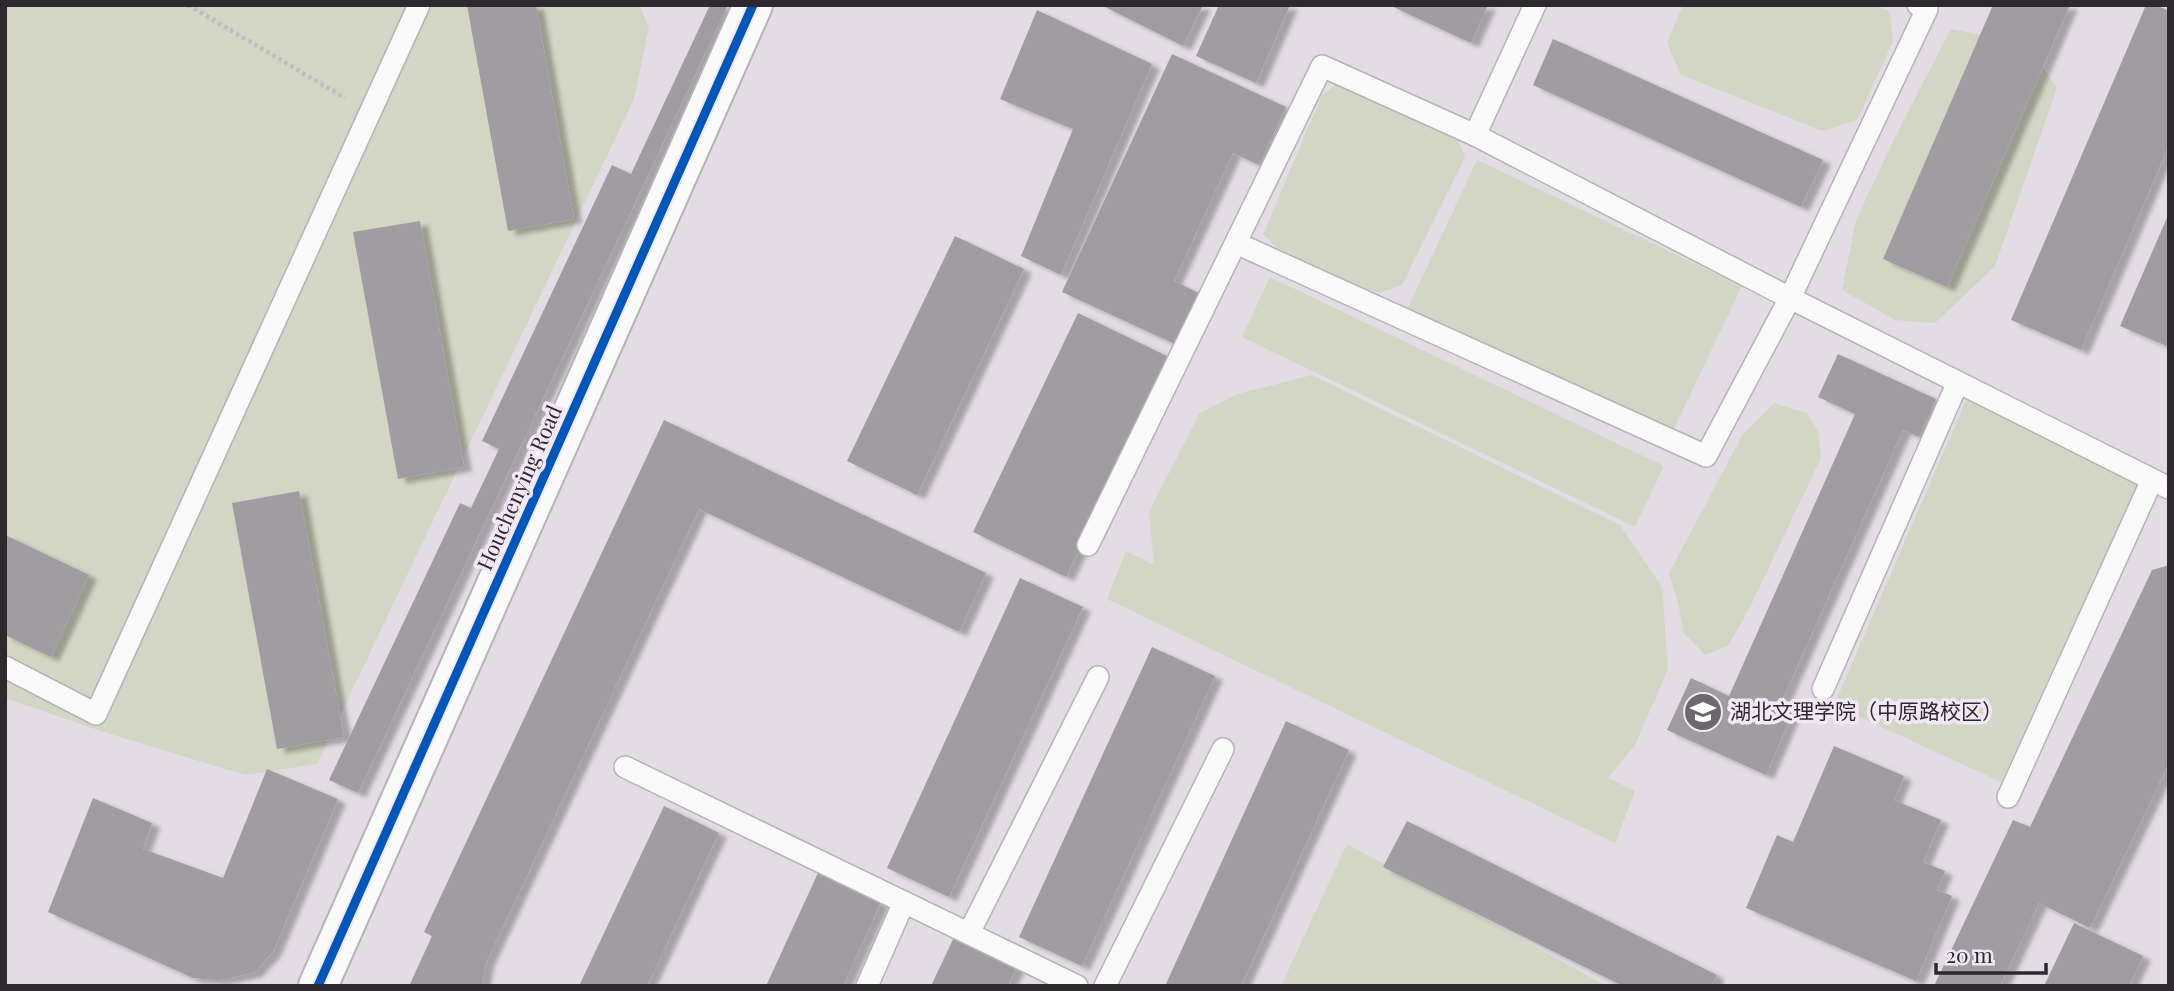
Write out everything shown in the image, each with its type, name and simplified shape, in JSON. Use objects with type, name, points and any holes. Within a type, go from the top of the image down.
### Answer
[{"type":"street","name":"Houchenying Road","points":[[318,986],[753,5]]},
{"type":"lane","points":[[5,667],[96,714],[419,5]]},
{"type":"lane","points":[[1475,135],[1535,5]]},
{"type":"lane","points":[[1236,243],[1706,456],[1790,298],[1927,9],[1918,5]]},
{"type":"lane","points":[[1088,545],[1322,65],[1475,135],[1790,298],[2160,484],[2008,797]]},
{"type":"lane","points":[[1823,689],[1958,382]]},
{"type":"lane","points":[[969,933],[1098,677]]},
{"type":"lane","points":[[1105,986],[1223,749]]},
{"type":"lane","points":[[625,767],[969,933],[1063,983]]},
{"type":"lane","points":[[867,986],[904,902]]},
{"type":"path","points":[[188,5],[370,113]]},
{"type":"green space","points":[[5,5],[639,5],[649,27],[634,99],[317,764],[245,775],[107,733],[5,698]]},
{"type":"green space","points":[[1683,5],[1876,5],[1890,12],[1893,42],[1857,120],[1823,131],[1681,75],[1667,43]]},
{"type":"green space","points":[[1951,29],[2025,43],[2057,88],[1995,266],[1935,323],[1895,320],[1842,290],[1856,220]]},
{"type":"green space","points":[[1342,81],[1457,138],[1465,157],[1402,285],[1379,293],[1293,263],[1263,234],[1322,95]]},
{"type":"green space","points":[[1477,160],[1742,286],[1671,435],[1407,310]]},
{"type":"green space","points":[[1270,277],[1664,466],[1635,527],[1242,337]]},
{"type":"green space","points":[[1312,375],[1620,525],[1662,587],[1668,669],[1635,745],[1608,778],[1635,791],[1615,843],[1107,599],[1126,551],[1154,565],[1149,512],[1199,414],[1237,394]]},
{"type":"green space","points":[[1967,398],[2138,484],[2001,782],[1834,705]]},
{"type":"green space","points":[[1774,403],[1807,413],[1818,431],[1821,458],[1750,607],[1728,646],[1705,655],[1683,632],[1669,573],[1743,434]]},
{"type":"green space","points":[[1347,844],[1607,986],[1281,986]]},
{"type":"building","points":[[467,5],[536,5],[574,219],[508,231]]},
{"type":"building","points":[[710,5],[728,5],[358,793],[329,780],[460,503],[471,508],[499,449],[482,441],[612,165],[631,174]]},
{"type":"building","points":[[1101,5],[1203,5],[1183,46]]},
{"type":"building","points":[[1219,5],[1290,5],[1256,83],[1196,56]]},
{"type":"building","points":[[1389,5],[1488,5],[1471,43]]},
{"type":"building","points":[[1993,5],[2070,5],[1947,287],[1883,259]]},
{"type":"building","points":[[2146,5],[2156,5],[2169,11],[2169,145],[2081,350],[2011,320]]},
{"type":"building","points":[[1037,10],[1152,64],[1061,275],[1021,256],[1073,129],[1000,99]]},
{"type":"building","points":[[1553,39],[1823,160],[1801,207],[1533,85]]},
{"type":"building","points":[[1172,54],[1286,107],[1259,165],[1233,153],[1174,281],[1199,293],[1175,344],[1062,292]]},
{"type":"building","points":[[2169,213],[2169,347],[2120,326]]},
{"type":"building","points":[[420,221],[464,467],[398,479],[353,232]]},
{"type":"building","points":[[955,236],[1024,269],[917,495],[847,461]]},
{"type":"building","points":[[1078,313],[1171,358],[1066,577],[973,532]]},
{"type":"building","points":[[1838,354],[1936,399],[1919,437],[1903,430],[1780,705],[1793,712],[1766,775],[1667,730],[1691,678],[1729,696],[1855,414],[1818,397]]},
{"type":"building","points":[[664,420],[986,573],[959,632],[699,509],[486,963],[482,986],[409,986],[432,936],[424,932]]},
{"type":"building","points":[[299,491],[344,737],[277,749],[232,503]]},
{"type":"building","points":[[5,535],[89,575],[51,657],[5,635]]},
{"type":"building","points":[[2169,565],[2169,763],[2090,928],[2039,903],[2000,986],[1934,986],[2013,820],[2030,827],[2152,570]]},
{"type":"building","points":[[1020,578],[1083,607],[949,897],[887,868]]},
{"type":"building","points":[[1152,647],[1215,676],[1082,966],[1019,937]]},
{"type":"building","points":[[1286,721],[1349,750],[1241,986],[1165,986]]},
{"type":"building","points":[[1834,746],[1904,776],[1894,800],[1941,820],[1923,862],[1945,871],[1937,890],[1952,896],[1916,981],[1746,908],[1777,835],[1793,842]]},
{"type":"building","points":[[267,769],[338,799],[273,952],[254,973],[219,980],[193,978],[48,912],[93,798],[152,823],[143,849],[223,878]]},
{"type":"building","points":[[664,806],[719,833],[647,986],[579,986]]},
{"type":"building","points":[[1407,821],[1717,975],[1711,986],[1623,986],[1383,867]]},
{"type":"building","points":[[818,873],[881,902],[843,986],[766,986]]},
{"type":"building","points":[[2074,923],[2143,956],[2129,986],[2044,986]]},
{"type":"building","points":[[955,935],[1018,964],[1008,986],[931,986]]},
{"type":"cycle path","points":[[318,986],[753,5]]},
{"type":"place","name":"湖北文理学院（中原路校区）","points":[[1703,712]]}]
